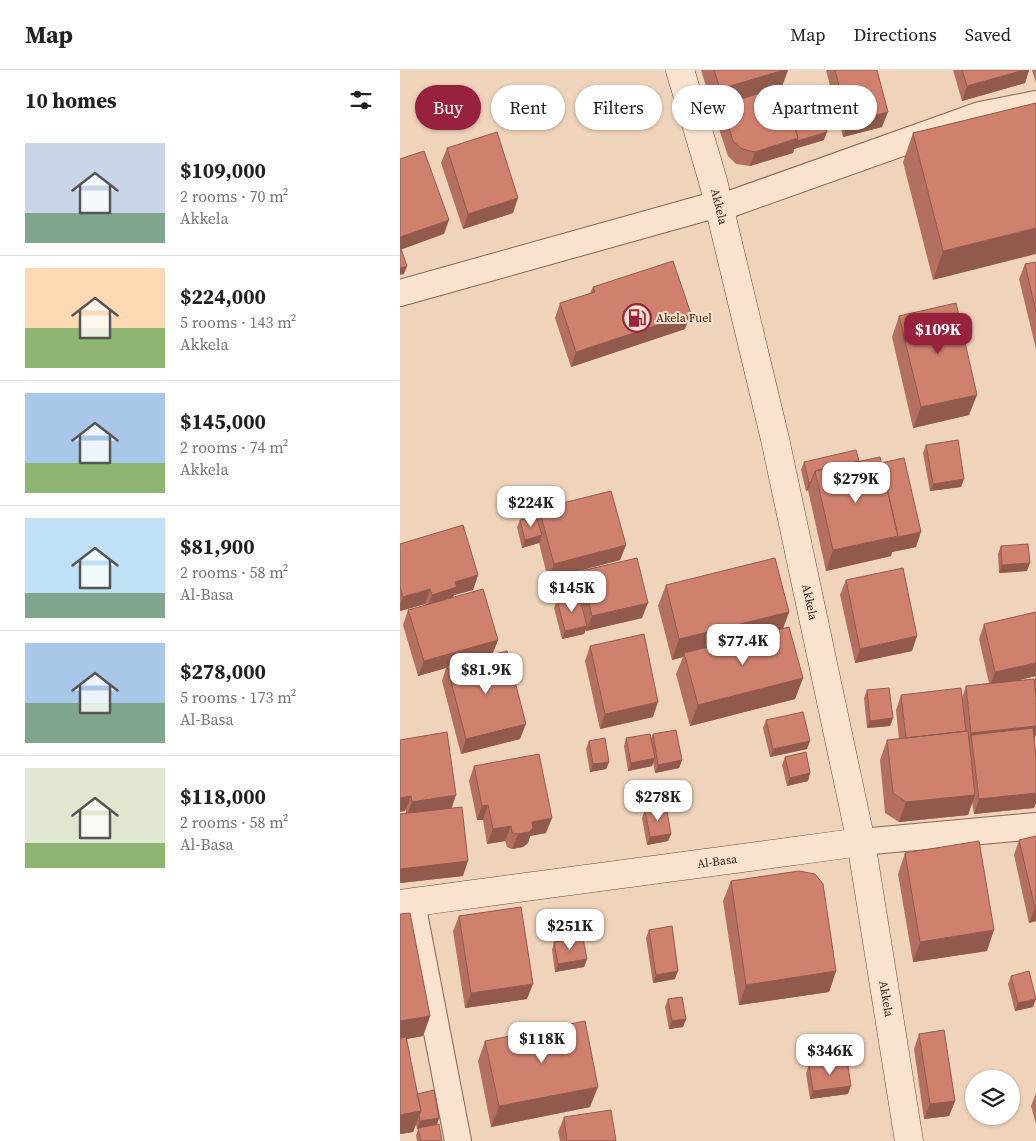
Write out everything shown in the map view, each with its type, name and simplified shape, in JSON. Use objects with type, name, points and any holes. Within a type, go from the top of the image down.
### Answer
[{"type":"street","name":"Akkela","points":[[680,70],[719,206],[775,439],[860,842],[909,1141]]},
{"type":"street","points":[[400,293],[719,206],[980,115],[1036,104]]},
{"type":"street","name":"Al-Basa","points":[[406,903],[860,842],[1036,826]]},
{"type":"street","points":[[406,903],[458,1141]]},
{"type":"building","points":[[714,70],[784,70],[733,85],[719,85]]},
{"type":"building","points":[[835,70],[877,70],[888,112],[877,115],[877,85],[839,85]]},
{"type":"building","points":[[962,70],[1024,70],[967,86]]},
{"type":"building","points":[[754,95],[754,130],[796,130],[798,138],[755,152],[742,149],[733,141],[730,130],[744,130],[744,98]]},
{"type":"building","points":[[1036,103],[1036,228],[943,251],[913,133]]},
{"type":"building","points":[[796,130],[826,130],[827,132],[797,141]]},
{"type":"building","points":[[497,132],[518,198],[468,214],[447,148]]},
{"type":"building","points":[[424,151],[449,220],[400,237],[400,159]]},
{"type":"building","points":[[400,246],[407,266],[400,268]]},
{"type":"building","points":[[673,261],[691,314],[576,352],[560,303],[595,292],[593,287]]},
{"type":"building","points":[[1036,262],[1036,312],[1025,264]]},
{"type":"building","points":[[956,303],[977,395],[921,407],[899,316]]},
{"type":"building","points":[[958,440],[964,479],[933,484],[926,445]]},
{"type":"building","points":[[856,450],[859,461],[815,471],[809,483],[804,462]]},
{"type":"building","points":[[880,457],[898,536],[833,550],[815,471]]},
{"type":"building","points":[[904,458],[921,532],[898,537],[881,463]]},
{"type":"building","points":[[611,491],[626,545],[554,564],[539,509]]},
{"type":"building","points":[[536,516],[542,535],[525,540],[520,520]]},
{"type":"building","points":[[463,525],[478,575],[455,582],[457,587],[432,595],[430,589],[403,597],[400,587],[400,544]]},
{"type":"building","points":[[1028,544],[1030,563],[1002,565],[1001,546]]},
{"type":"building","points":[[637,558],[648,603],[592,616],[581,571]]},
{"type":"building","points":[[775,558],[789,612],[679,639],[666,585]]},
{"type":"building","points":[[903,568],[917,636],[860,649],[846,580]]},
{"type":"building","points":[[483,589],[498,640],[424,661],[408,610]]},
{"type":"building","points":[[579,595],[587,626],[565,631],[557,600]]},
{"type":"building","points":[[1036,612],[1036,663],[995,672],[984,624]]},
{"type":"building","points":[[789,627],[803,678],[698,705],[684,653]]},
{"type":"building","points":[[644,634],[658,702],[605,714],[590,646]]},
{"type":"building","points":[[507,651],[526,724],[466,739],[447,666]]},
{"type":"building","points":[[1034,679],[1036,726],[971,733],[966,686]]},
{"type":"building","points":[[889,688],[893,718],[870,721],[867,690]]},
{"type":"building","points":[[961,688],[966,731],[906,738],[901,695]]},
{"type":"building","points":[[803,712],[810,741],[773,749],[766,720]]},
{"type":"building","points":[[1033,728],[1036,757],[1036,793],[979,799],[971,735]]},
{"type":"building","points":[[676,730],[682,760],[658,765],[653,734]]},
{"type":"building","points":[[968,731],[975,795],[906,802],[893,793],[887,740]]},
{"type":"building","points":[[447,732],[456,795],[412,802],[411,796],[400,798],[400,740]]},
{"type":"building","points":[[650,734],[655,758],[631,763],[626,738]]},
{"type":"building","points":[[605,738],[609,762],[593,764],[589,741]]},
{"type":"building","points":[[806,752],[810,773],[790,778],[785,757]]},
{"type":"building","points":[[539,754],[552,818],[532,822],[533,828],[529,832],[512,833],[511,826],[493,829],[488,805],[482,806],[474,766]]},
{"type":"building","points":[[666,806],[671,834],[650,837],[645,810]]},
{"type":"building","points":[[462,807],[468,861],[400,869],[400,814]]},
{"type":"building","points":[[1036,836],[1036,908],[1035,908],[1019,840]]},
{"type":"building","points":[[979,841],[994,930],[920,942],[905,853]]},
{"type":"building","points":[[799,871],[815,874],[823,884],[836,971],[746,985],[731,881]]},
{"type":"building","points":[[521,907],[533,984],[471,993],[459,916]]},
{"type":"building","points":[[410,913],[430,1016],[400,1021],[400,914]]},
{"type":"building","points":[[672,926],[678,971],[656,975],[649,930]]},
{"type":"building","points":[[583,938],[587,959],[558,964],[554,942]]},
{"type":"building","points":[[1029,971],[1036,999],[1018,1003],[1011,976]]},
{"type":"building","points":[[682,997],[686,1019],[672,1021],[668,999]]},
{"type":"building","points":[[585,1021],[598,1087],[499,1106],[485,1041]]},
{"type":"building","points":[[944,1030],[955,1101],[930,1104],[919,1034]]},
{"type":"building","points":[[406,1037],[421,1111],[400,1115],[400,1038]]},
{"type":"building","points":[[847,1060],[851,1086],[813,1091],[809,1065]]},
{"type":"building","points":[[434,1090],[439,1118],[420,1121],[421,1111],[417,1094]]},
{"type":"building","points":[[611,1110],[616,1141],[567,1141],[564,1117]]},
{"type":"building","points":[[439,1124],[442,1141],[421,1141],[418,1128]]},
{"type":"place","name":"Akela Fuel","points":[[637,318]]}]
